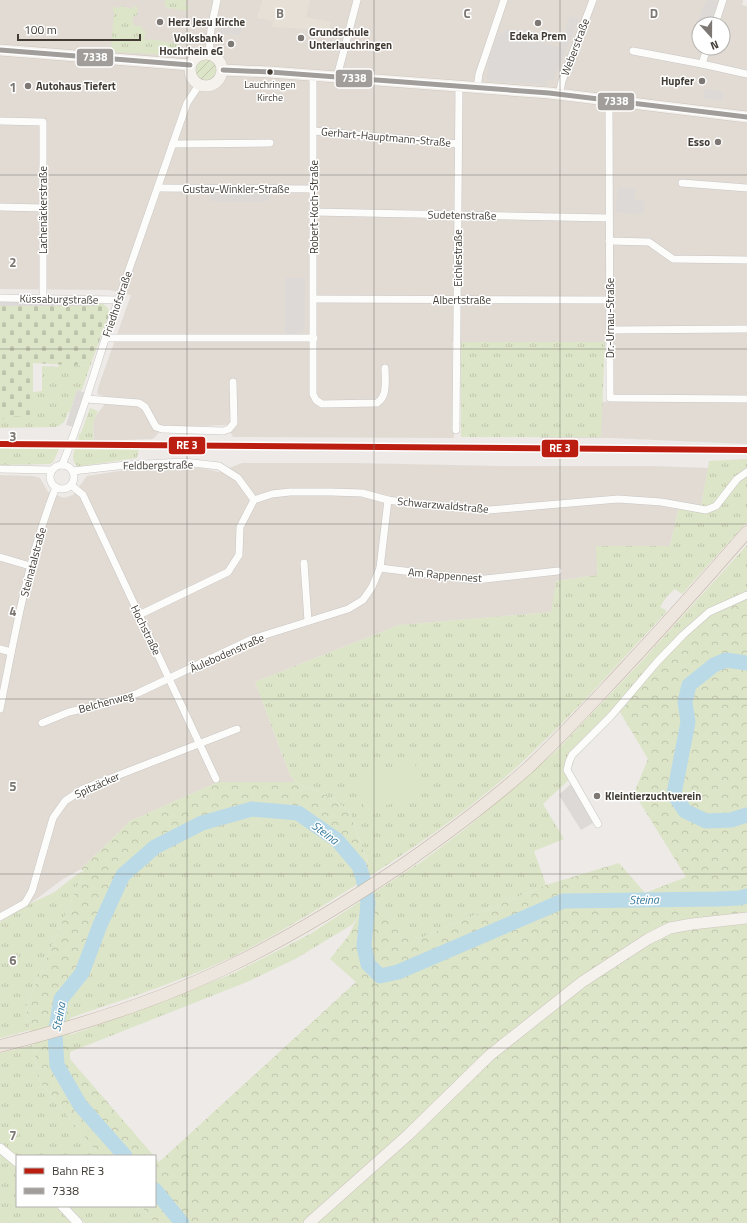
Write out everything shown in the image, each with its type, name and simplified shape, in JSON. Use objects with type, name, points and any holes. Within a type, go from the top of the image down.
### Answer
[{"type":"highway","points":[[0,1046],[85,1022],[160,996],[230,966],[301,930],[438,841],[527,769],[570,727],[668,621],[747,532]]},
{"type":"main road","points":[[0,50],[190,65]]},
{"type":"main road","points":[[209,53],[217,57],[223,70],[219,80],[215,84],[205,86],[199,85],[192,78],[190,65],[197,56],[209,53]]},
{"type":"main road","points":[[223,70],[313,75],[559,95],[747,117]]},
{"type":"main road","points":[[309,1223],[408,1135],[490,1055],[582,982],[648,939],[670,928],[747,918]]},
{"type":"street","points":[[209,53],[211,29],[217,0]]},
{"type":"street","points":[[337,77],[357,0]]},
{"type":"street","points":[[477,88],[479,74],[504,0]]},
{"type":"street","name":"Weberstraße","points":[[559,95],[562,81],[593,0]]},
{"type":"street","points":[[718,16],[723,0]]},
{"type":"street","points":[[633,51],[747,74]]},
{"type":"street","points":[[702,64],[704,56]]},
{"type":"street","name":"Robert-Koch-Straße","points":[[313,75],[313,394],[316,400],[322,404],[377,403],[385,395],[385,368]]},
{"type":"street","name":"Friedhofstraße","points":[[62,465],[87,399],[106,338],[187,103],[199,85]]},
{"type":"street","name":"Eichlestraße","points":[[456,430],[458,144],[460,87]]},
{"type":"street","name":"Dr.-Urnau-Straße","points":[[609,101],[610,398],[747,399]]},
{"type":"street","name":"Lachenäckerstraße","points":[[0,121],[43,122],[43,299]]},
{"type":"street","name":"Gerhart-Hauptmann-Straße","points":[[314,131],[458,144]]},
{"type":"street","points":[[173,144],[270,144]]},
{"type":"street","points":[[682,183],[747,188]]},
{"type":"street","name":"Gustav-Winkler-Straße","points":[[158,188],[314,190]]},
{"type":"street","points":[[0,207],[43,208]]},
{"type":"street","name":"Sudetenstraße","points":[[314,212],[609,218]]},
{"type":"street","points":[[609,241],[649,242],[673,259],[747,260]]},
{"type":"street","name":"Küssaburgstraße","points":[[0,298],[119,300]]},
{"type":"street","name":"Albertstraße","points":[[314,299],[610,300]]},
{"type":"street","points":[[610,330],[747,330]]},
{"type":"street","points":[[106,338],[314,338]]},
{"type":"street","points":[[87,399],[140,403],[145,407],[156,427],[162,429],[223,431],[229,429],[234,422],[233,382]]},
{"type":"street","name":"Feldbergstraße","points":[[73,471],[126,465],[184,462],[219,466],[238,478],[254,500]]},
{"type":"street","points":[[0,469],[52,470],[55,467],[62,465],[69,467],[73,471],[74,479],[71,485],[64,488],[56,487],[50,478],[52,470]]},
{"type":"street","name":"Schwarzwaldstraße","points":[[254,500],[272,494],[290,492],[331,492],[362,493],[388,500],[422,505],[489,510],[618,499],[661,502],[706,510],[716,506],[737,479],[747,472]]},
{"type":"street","name":"Hochstraße","points":[[71,485],[83,495],[216,779]]},
{"type":"street","name":"Steinatalstraße","points":[[0,709],[30,566],[56,487]]},
{"type":"street","points":[[139,615],[228,572],[239,555],[240,527],[254,500]]},
{"type":"street","name":"Äulebodenstraße","points":[[170,679],[252,639],[348,609],[363,600],[372,587],[380,568],[388,500]]},
{"type":"street","points":[[0,557],[30,566]]},
{"type":"street","points":[[304,563],[308,621]]},
{"type":"street","name":"Am Rappennest","points":[[380,568],[476,580],[558,571]]},
{"type":"street","points":[[598,824],[567,770],[572,755],[611,716],[657,662],[683,635],[709,612],[747,595]]},
{"type":"street","points":[[0,649],[11,652]]},
{"type":"street","name":"Belchenweg","points":[[42,723],[69,712],[109,703],[138,693],[170,679]]},
{"type":"street","name":"Spitzäcker","points":[[0,917],[25,903],[32,891],[53,818],[65,800],[83,789],[237,729]]},
{"type":"street","points":[[0,1148],[16,1161]]},
{"type":"street","points":[[63,1207],[78,1223]]},
{"type":"shaded area","points":[[0,0],[743,0],[742,5],[747,6],[747,444],[610,438],[540,438],[542,400],[613,402],[614,344],[601,342],[452,342],[454,438],[233,437],[227,425],[164,427],[153,439],[94,441],[94,418],[104,405],[106,397],[97,394],[98,388],[131,295],[109,290],[0,289]]},
{"type":"shaded area","points":[[262,0],[310,0],[306,17],[331,22],[329,30],[272,27],[273,21],[257,18]]},
{"type":"shaded area","points":[[707,0],[718,1],[713,16],[700,16]]},
{"type":"shaded area","points":[[570,17],[579,19],[553,81],[547,79],[547,85],[487,80],[488,62],[498,33],[504,35],[506,29],[516,33],[514,37],[534,44],[536,40],[559,48]]},
{"type":"shaded area","points":[[221,20],[242,23],[240,35],[219,33]]},
{"type":"shaded area","points":[[704,89],[723,92],[722,100],[703,98]]},
{"type":"shaded area","points":[[618,188],[635,189],[634,200],[644,201],[643,214],[616,212]]},
{"type":"shaded area","points":[[269,192],[269,201],[210,201],[210,193]]},
{"type":"shaded area","points":[[285,278],[305,278],[304,332],[299,332],[299,335],[285,334]]},
{"type":"shaded area","points":[[0,300],[95,301],[95,306],[0,306]]},
{"type":"shaded area","points":[[77,390],[86,393],[75,427],[66,425]]},
{"type":"shaded area","points":[[242,463],[654,466],[708,468],[701,507],[678,510],[670,546],[597,546],[597,575],[556,581],[552,612],[399,625],[255,682],[290,775],[295,782],[218,782],[130,821],[81,869],[63,879],[27,906],[0,920],[0,475],[33,476],[40,478],[48,492],[64,498],[73,495],[87,476],[132,469],[169,467],[202,468],[219,472]]},
{"type":"shaded area","points":[[574,781],[596,821],[581,830],[559,795]]},
{"type":"green space","points":[[165,0],[187,0],[185,5],[189,6],[187,11],[168,8],[165,6]]},
{"type":"green space","points":[[121,6],[133,9],[134,6],[138,7],[137,15],[133,17],[132,21],[134,25],[143,27],[142,30],[146,31],[144,39],[149,41],[150,39],[178,44],[177,48],[169,55],[114,52],[111,48],[114,12],[112,7],[120,8]]},
{"type":"green space","points":[[207,58],[216,61],[219,70],[216,79],[207,82],[198,79],[195,70],[198,61]]},
{"type":"green space","points":[[95,301],[104,305],[110,312],[90,366],[33,363],[33,416],[10,416],[0,420],[0,306],[95,306]]},
{"type":"green space","points":[[461,342],[605,342],[601,437],[461,437]]},
{"type":"green space","points":[[33,363],[33,392],[42,391],[42,366],[59,367],[58,364],[90,366],[82,390],[77,390],[70,412],[68,412],[61,425],[56,427],[0,428],[0,411]]},
{"type":"green space","points":[[90,408],[98,411],[93,429],[94,441],[78,441],[79,434],[81,433]]},
{"type":"green space","points":[[60,447],[53,462],[50,464],[0,465],[0,448]]},
{"type":"green space","points":[[75,448],[139,448],[137,458],[77,466],[73,460]]},
{"type":"green space","points":[[747,459],[747,522],[682,594],[675,589],[667,596],[660,607],[666,610],[666,612],[577,708],[502,780],[463,812],[422,841],[322,906],[266,939],[228,959],[191,975],[70,1018],[70,998],[115,908],[136,861],[178,833],[278,808],[323,823],[369,865],[349,810],[323,794],[295,782],[290,775],[255,682],[399,625],[551,612],[556,581],[597,575],[596,546],[670,546],[678,510],[701,507],[709,461]]},
{"type":"green space","points":[[747,545],[747,599],[709,615],[658,664],[620,712],[575,758],[571,769],[574,775],[543,804],[564,839],[534,851],[546,885],[418,939],[381,909],[378,900],[359,914],[353,924],[297,958],[247,982],[70,1052],[70,1035],[155,1005],[234,973],[310,934],[421,862],[465,829],[557,750],[640,663]]},
{"type":"green space","points":[[747,599],[747,1223],[155,1223],[142,1207],[156,1207],[156,1159],[159,1162],[356,982],[330,959],[349,935],[359,914],[378,900],[381,909],[418,939],[546,885],[619,863],[645,893],[686,877],[634,793],[648,759],[620,712],[658,664],[684,636],[709,615]]},
{"type":"green space","points":[[413,759],[425,790],[367,813],[354,782]]},
{"type":"green space","points":[[218,782],[295,782],[323,794],[349,810],[369,866],[325,824],[278,808],[178,833],[136,861],[115,908],[70,998],[70,1059],[153,1155],[99,1155],[40,1082],[26,1007],[84,871],[81,869],[130,821]]},
{"type":"green space","points":[[84,871],[26,1007],[30,1030],[0,1038],[0,922],[29,904],[53,893],[79,873]]},
{"type":"green space","points":[[33,1045],[40,1082],[99,1155],[16,1156],[0,1143],[0,1053]]},
{"type":"green space","points":[[0,1154],[16,1166],[16,1207],[57,1207],[72,1223],[0,1223]]},
{"type":"green space","points":[[70,1207],[142,1207],[155,1223],[85,1223]]},
{"type":"waterway","name":"Steina","points":[[747,663],[726,660],[714,665],[689,685],[685,702],[688,722],[674,794],[685,811],[706,821],[731,820],[747,815]]},
{"type":"waterway","name":"Steina","points":[[124,1155],[80,1105],[57,1065],[55,1035],[61,999],[82,973],[100,925],[123,875],[155,847],[202,823],[252,809],[298,813],[337,840],[359,866],[363,878],[368,903],[364,946],[368,964],[380,976],[398,972],[563,901],[718,899],[740,898],[747,896]]},
{"type":"waterway","name":"Steina","points":[[156,1191],[182,1223]]},
{"type":"transit line","name":"7338","points":[[0,50],[190,65]]},
{"type":"transit line","name":"7338","points":[[223,70],[270,72],[549,93],[747,117]]},
{"type":"transit line","points":[[0,444],[747,450]]},
{"type":"place","name":"Herz Jesu Kirche","points":[[160,22]]},
{"type":"place","name":"Edeka Prem","points":[[538,23]]},
{"type":"place","name":"Grundschule Unterlauchringen","points":[[301,38]]},
{"type":"place","name":"Volksbank Hochrhein eG","points":[[231,44]]},
{"type":"place","name":"Lauchringen Kirche","points":[[270,72]]},
{"type":"place","name":"Hupfer","points":[[702,81]]},
{"type":"place","name":"Autohaus Tiefert","points":[[28,86]]},
{"type":"place","name":"Esso","points":[[718,142]]},
{"type":"place","name":"Kleintierzuchtverein","points":[[597,796]]}]
